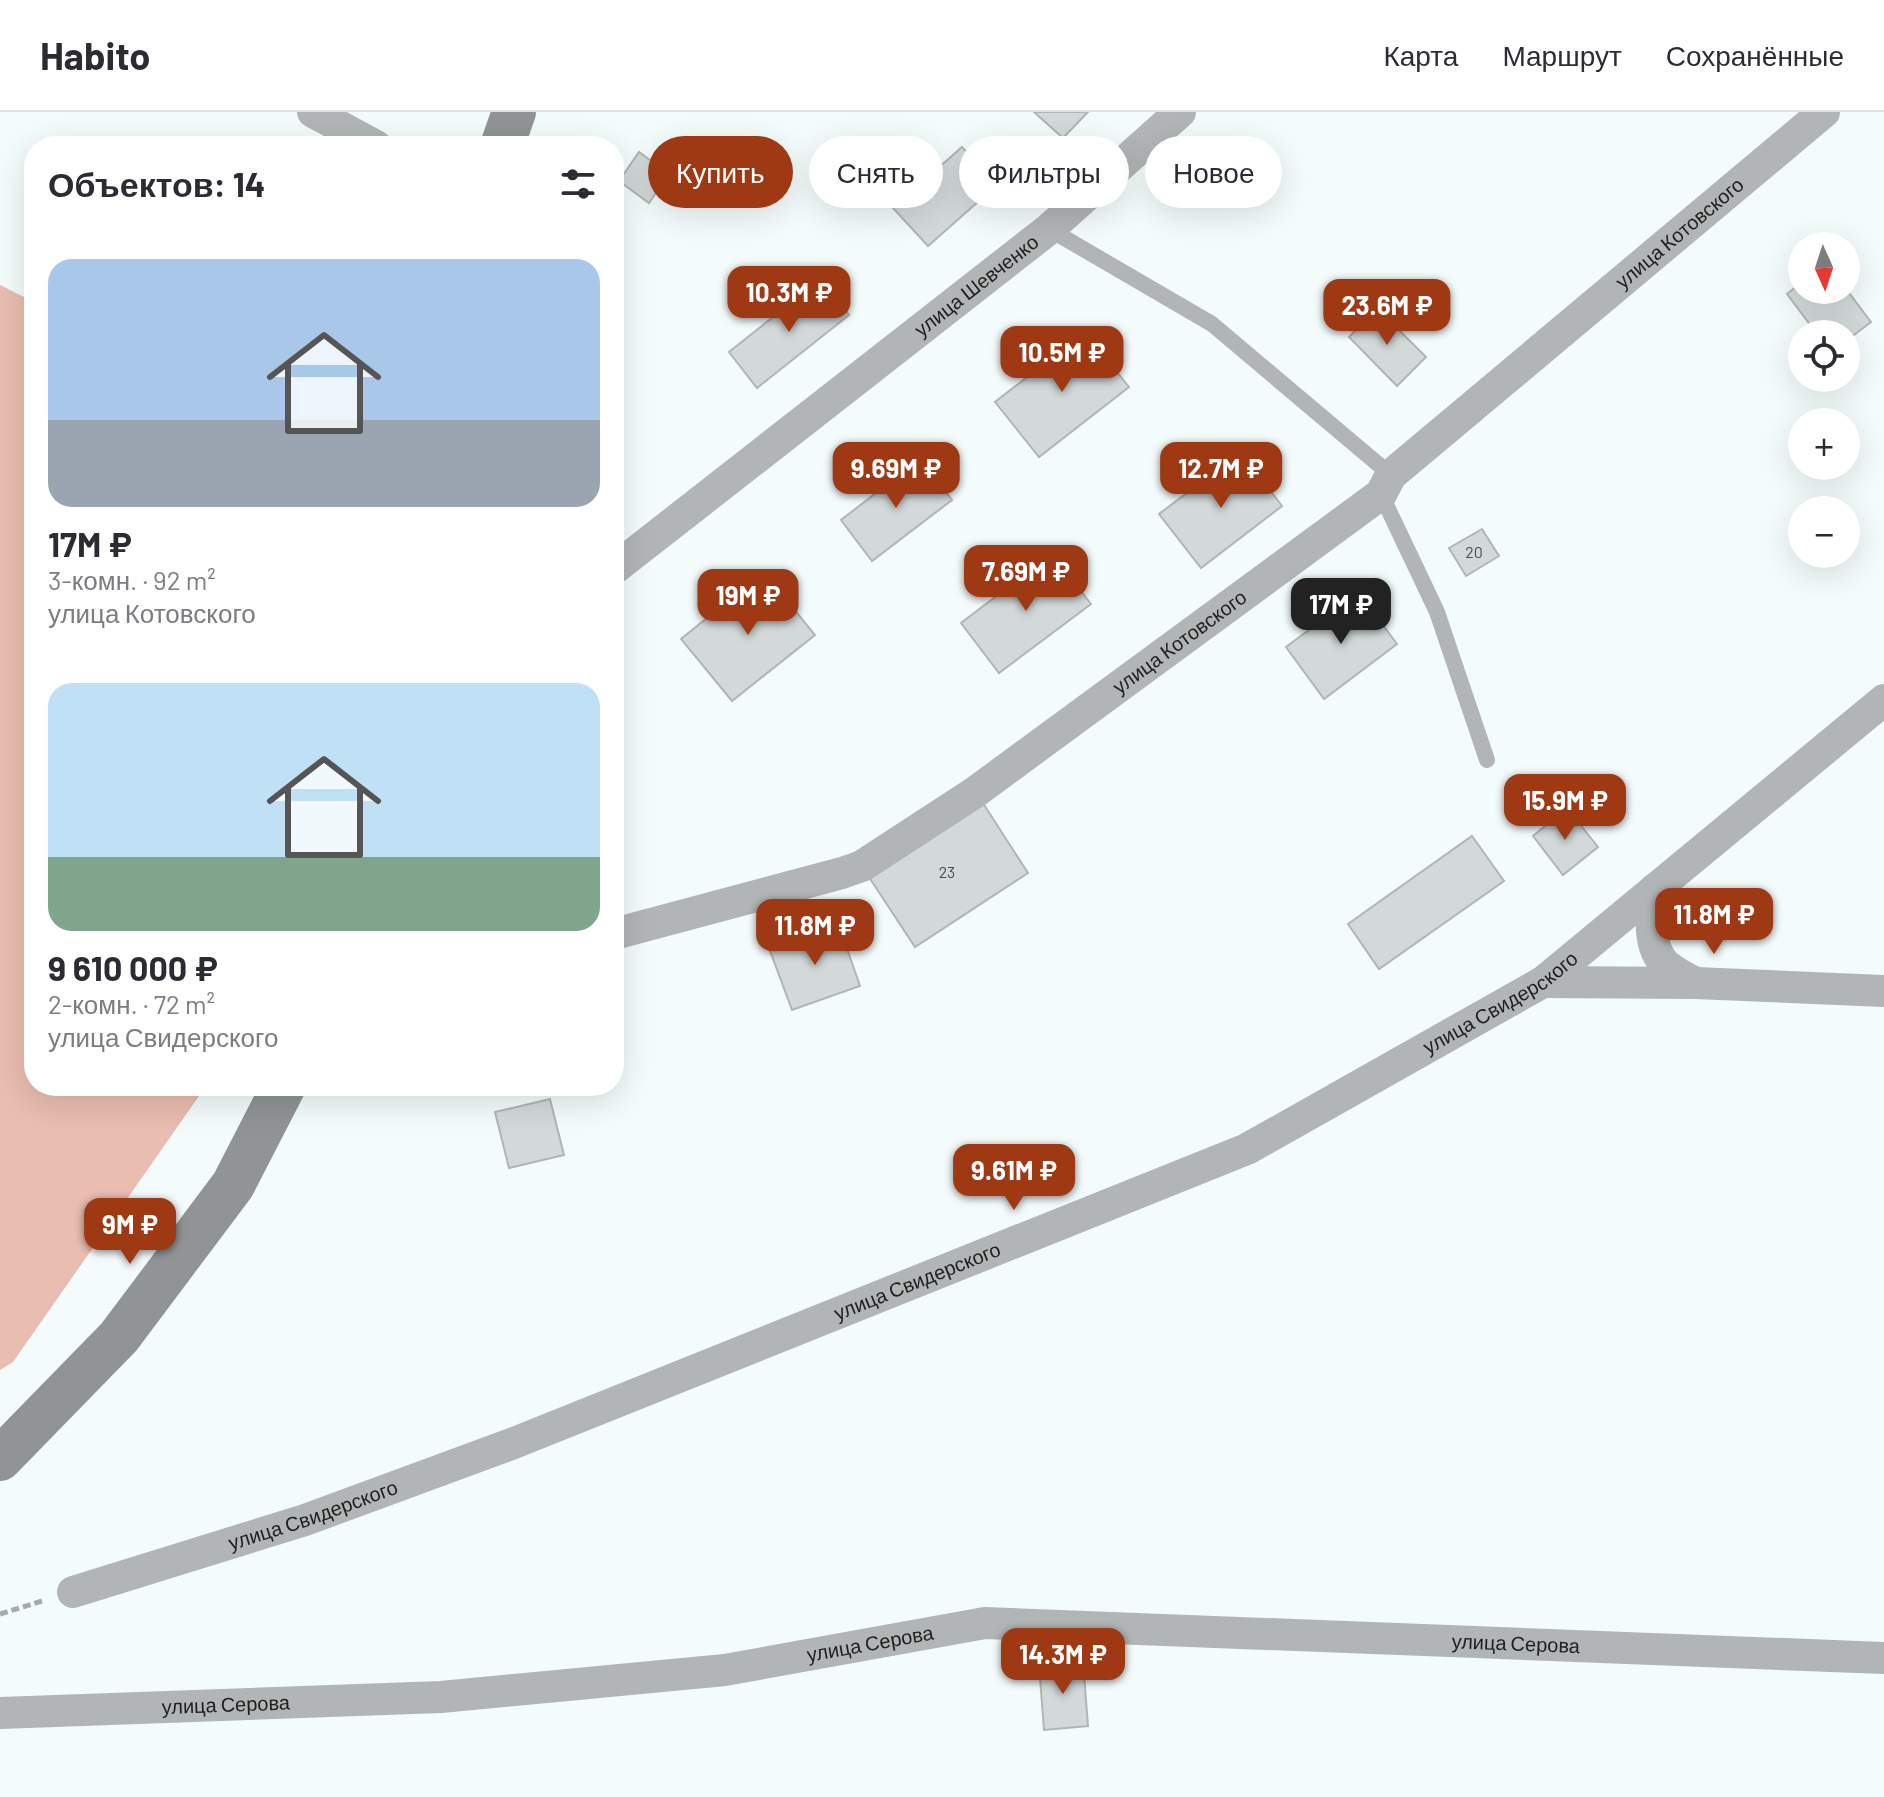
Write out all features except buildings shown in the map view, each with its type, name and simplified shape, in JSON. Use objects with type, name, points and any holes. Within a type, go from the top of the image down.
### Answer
[{"type":"main road","points":[[506,136],[514,112]]},
{"type":"main road","points":[[0,1459],[119,1337],[233,1185],[279,1096]]},
{"type":"street","points":[[313,112],[357,136]]},
{"type":"street","name":"улица Шевченко","points":[[624,561],[1049,229],[1180,112]]},
{"type":"street","name":"улица Котовского","points":[[624,931],[862,866],[974,793],[1386,484],[1824,112]]},
{"type":"street","name":"улица Свидерского","points":[[73,1592],[305,1520],[514,1443],[1247,1149],[1543,982],[1884,700]]},
{"type":"street","points":[[1655,889],[1650,918],[1656,947],[1665,965],[1695,983]]},
{"type":"street","points":[[1543,982],[1695,983],[1884,991]]},
{"type":"street","name":"улица Серова","points":[[0,1713],[441,1697],[725,1670],[985,1623],[1884,1658]]},
{"type":"lane","points":[[1049,229],[1212,324],[1386,484],[1437,612],[1487,760]]},
{"type":"path","points":[[0,1614],[73,1592]]},
{"type":"shaded area","points":[[0,285],[24,297],[24,1096],[199,1096],[13,1362],[0,1370]]}]
